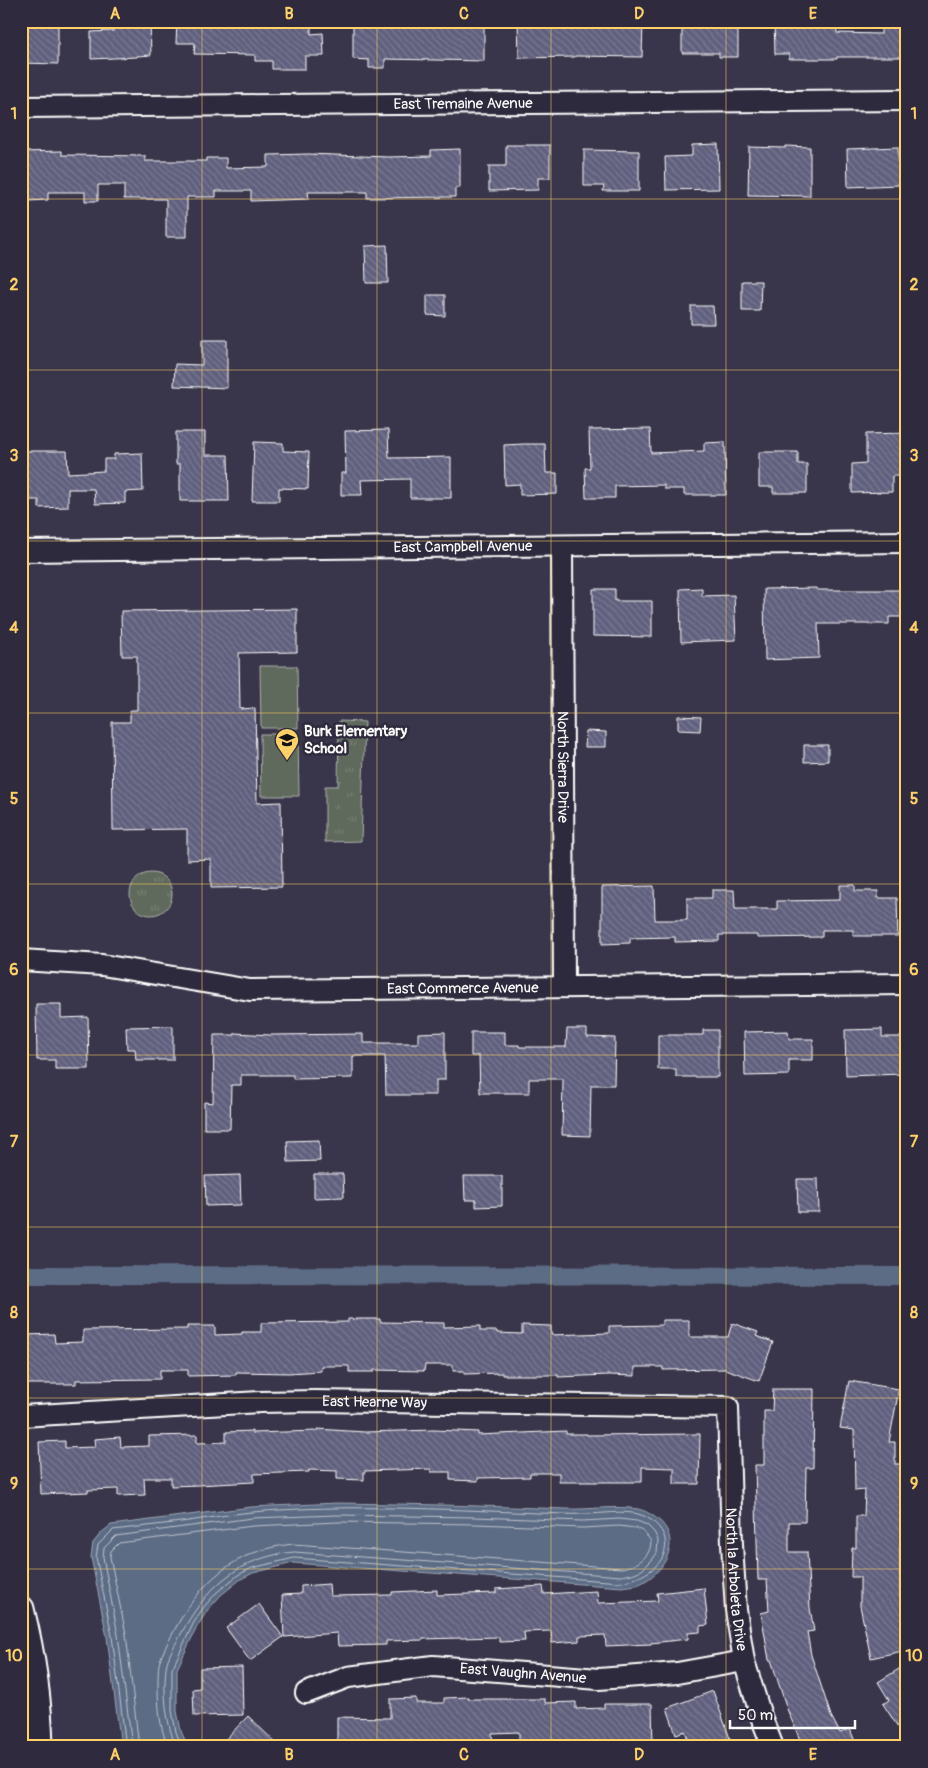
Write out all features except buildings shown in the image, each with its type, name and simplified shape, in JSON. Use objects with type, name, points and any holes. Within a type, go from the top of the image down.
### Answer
[{"type":"street","name":"East Tremaine Avenue","points":[[21,107],[907,100]]},
{"type":"street","name":"East Campbell Avenue","points":[[21,551],[907,542]]},
{"type":"street","name":"North Sierra Drive","points":[[562,546],[564,987]]},
{"type":"street","name":"East Commerce Avenue","points":[[21,960],[102,965],[250,990],[907,984]]},
{"type":"street","name":"East Hearne Way","points":[[21,1416],[314,1400],[728,1407]]},
{"type":"street","name":"North la Arboleta Drive","points":[[728,1407],[736,1610],[744,1661],[773,1747]]},
{"type":"street","points":[[23,1623],[36,1693],[40,1747]]},
{"type":"street","name":"East Vaughn Avenue","points":[[306,1693],[348,1677],[433,1666],[599,1679],[677,1673],[744,1661]]},
{"type":"green space","points":[[260,666],[297,666],[298,728],[261,728]]},
{"type":"green space","points":[[339,721],[365,722],[361,841],[325,842],[325,786],[338,786]]},
{"type":"green space","points":[[260,734],[298,734],[299,796],[261,796]]},
{"type":"green space","points":[[147,873],[155,873],[166,879],[172,894],[166,909],[155,915],[147,915],[136,909],[130,898],[130,890],[136,879]]},
{"type":"water","points":[[337,1503],[566,1509],[620,1507],[638,1509],[650,1514],[661,1522],[670,1540],[669,1550],[666,1559],[654,1575],[637,1585],[622,1587],[293,1563],[253,1573],[241,1579],[221,1595],[207,1611],[197,1627],[177,1669],[177,1711],[181,1731],[188,1747],[121,1747],[107,1637],[91,1557],[93,1543],[101,1533],[111,1525],[251,1507]]},
{"type":"waterway","points":[[21,1275],[907,1276]]},
{"type":"place","name":"Burk Elementary School","points":[[287,761]]}]
